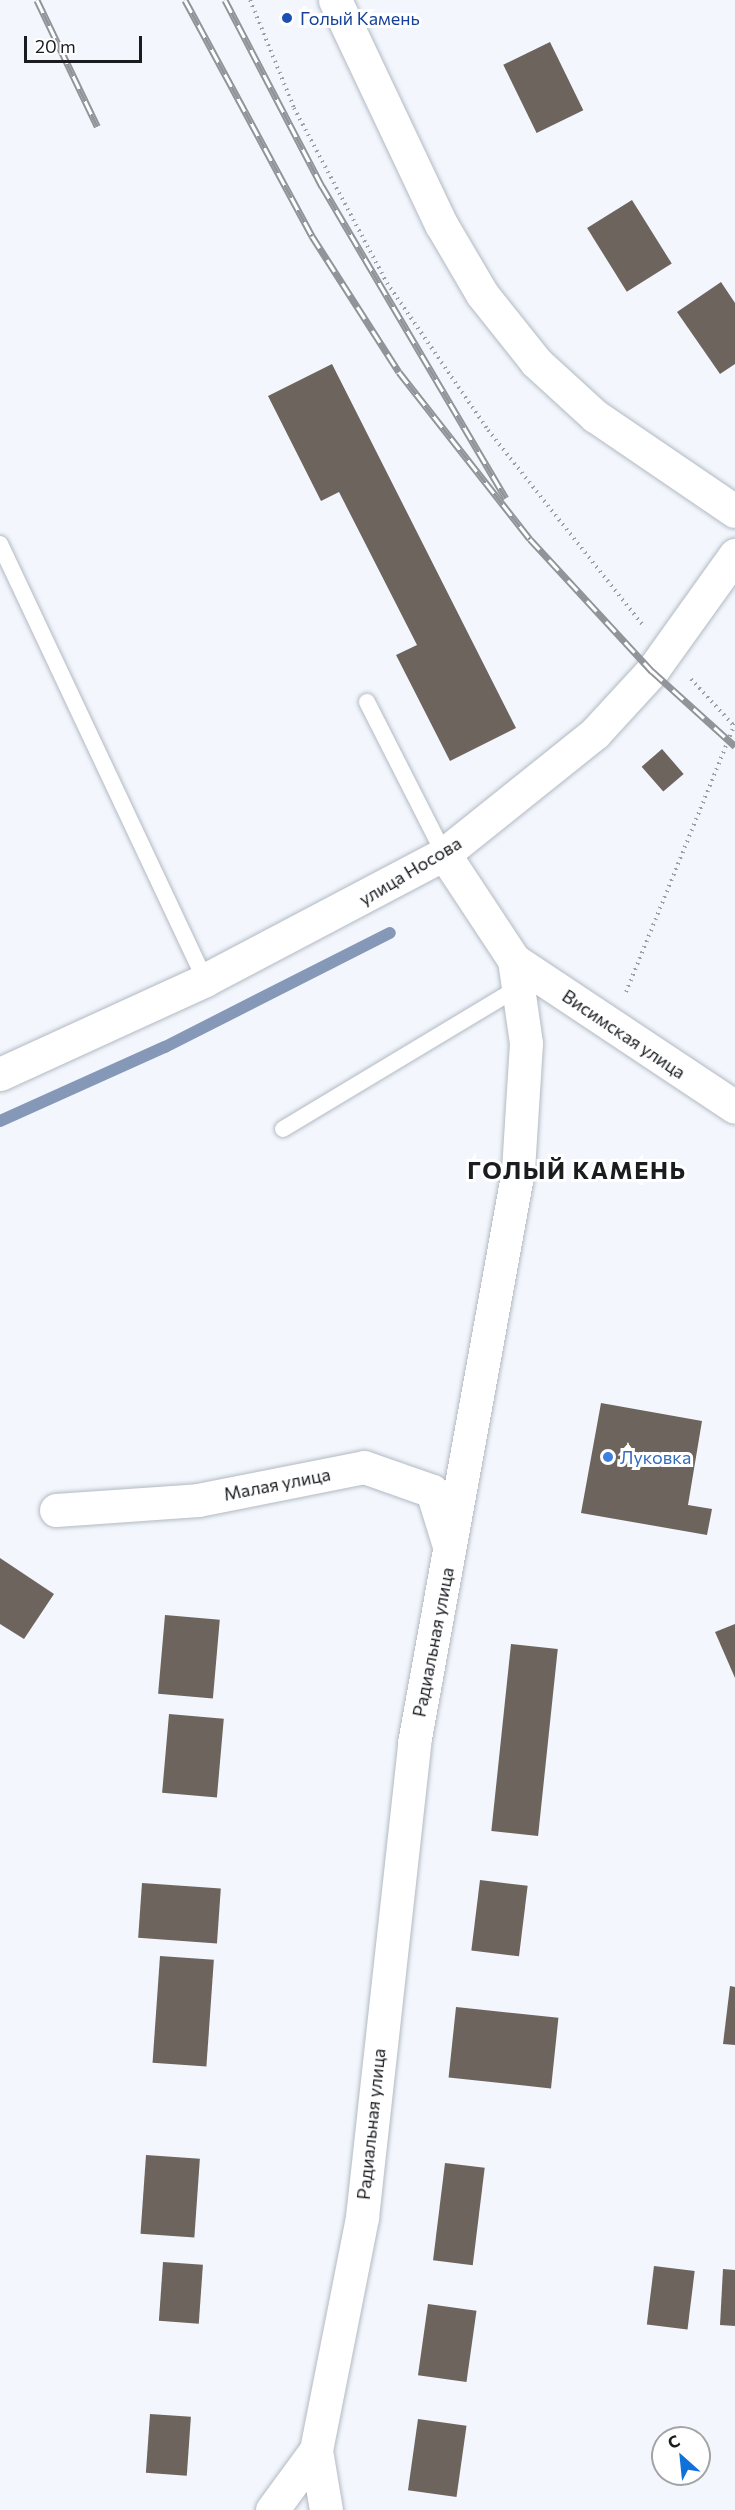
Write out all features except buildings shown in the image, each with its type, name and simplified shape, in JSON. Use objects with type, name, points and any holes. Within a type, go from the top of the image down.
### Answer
[{"type":"street","points":[[335,0],[441,224],[482,294],[536,363],[596,416],[735,512]]},
{"type":"street","name":"улица Носова","points":[[0,1074],[205,980],[444,854],[595,734],[652,671],[735,555]]},
{"type":"street","name":"Радиальная улица","points":[[316,2450],[362,2217],[414,1743],[451,1550],[518,1170],[526,1043],[516,974],[444,854]]},
{"type":"street","name":"Висимская улица","points":[[516,974],[612,1026],[735,1107]]},
{"type":"street","name":"Малая улица","points":[[56,1509],[198,1500],[364,1467],[432,1491],[451,1550]]},
{"type":"street","points":[[272,2510],[316,2450]]},
{"type":"street","points":[[316,2450],[326,2510]]},
{"type":"lane","points":[[0,544],[205,980]]},
{"type":"lane","points":[[367,702],[444,854]]},
{"type":"lane","points":[[283,1129],[516,974]]},
{"type":"path","points":[[250,0],[308,138],[387,283],[488,430],[648,631]]},
{"type":"path","points":[[612,1026],[735,725],[686,674]]},
{"type":"waterway","points":[[0,1121],[165,1047],[390,933]]},
{"type":"railway","points":[[37,0],[97,126]]},
{"type":"railway","points":[[185,0],[312,236],[399,372],[530,539],[652,671],[735,746]]},
{"type":"railway","points":[[225,0],[322,186],[506,498]]},
{"type":"place","name":"Голый Камень","points":[[287,18]]},
{"type":"place","name":"Луковка","points":[[608,1457]]},
{"type":"district","name":"ГОЛЫЙ КАМЕНЬ","points":[[577,1170]]}]
